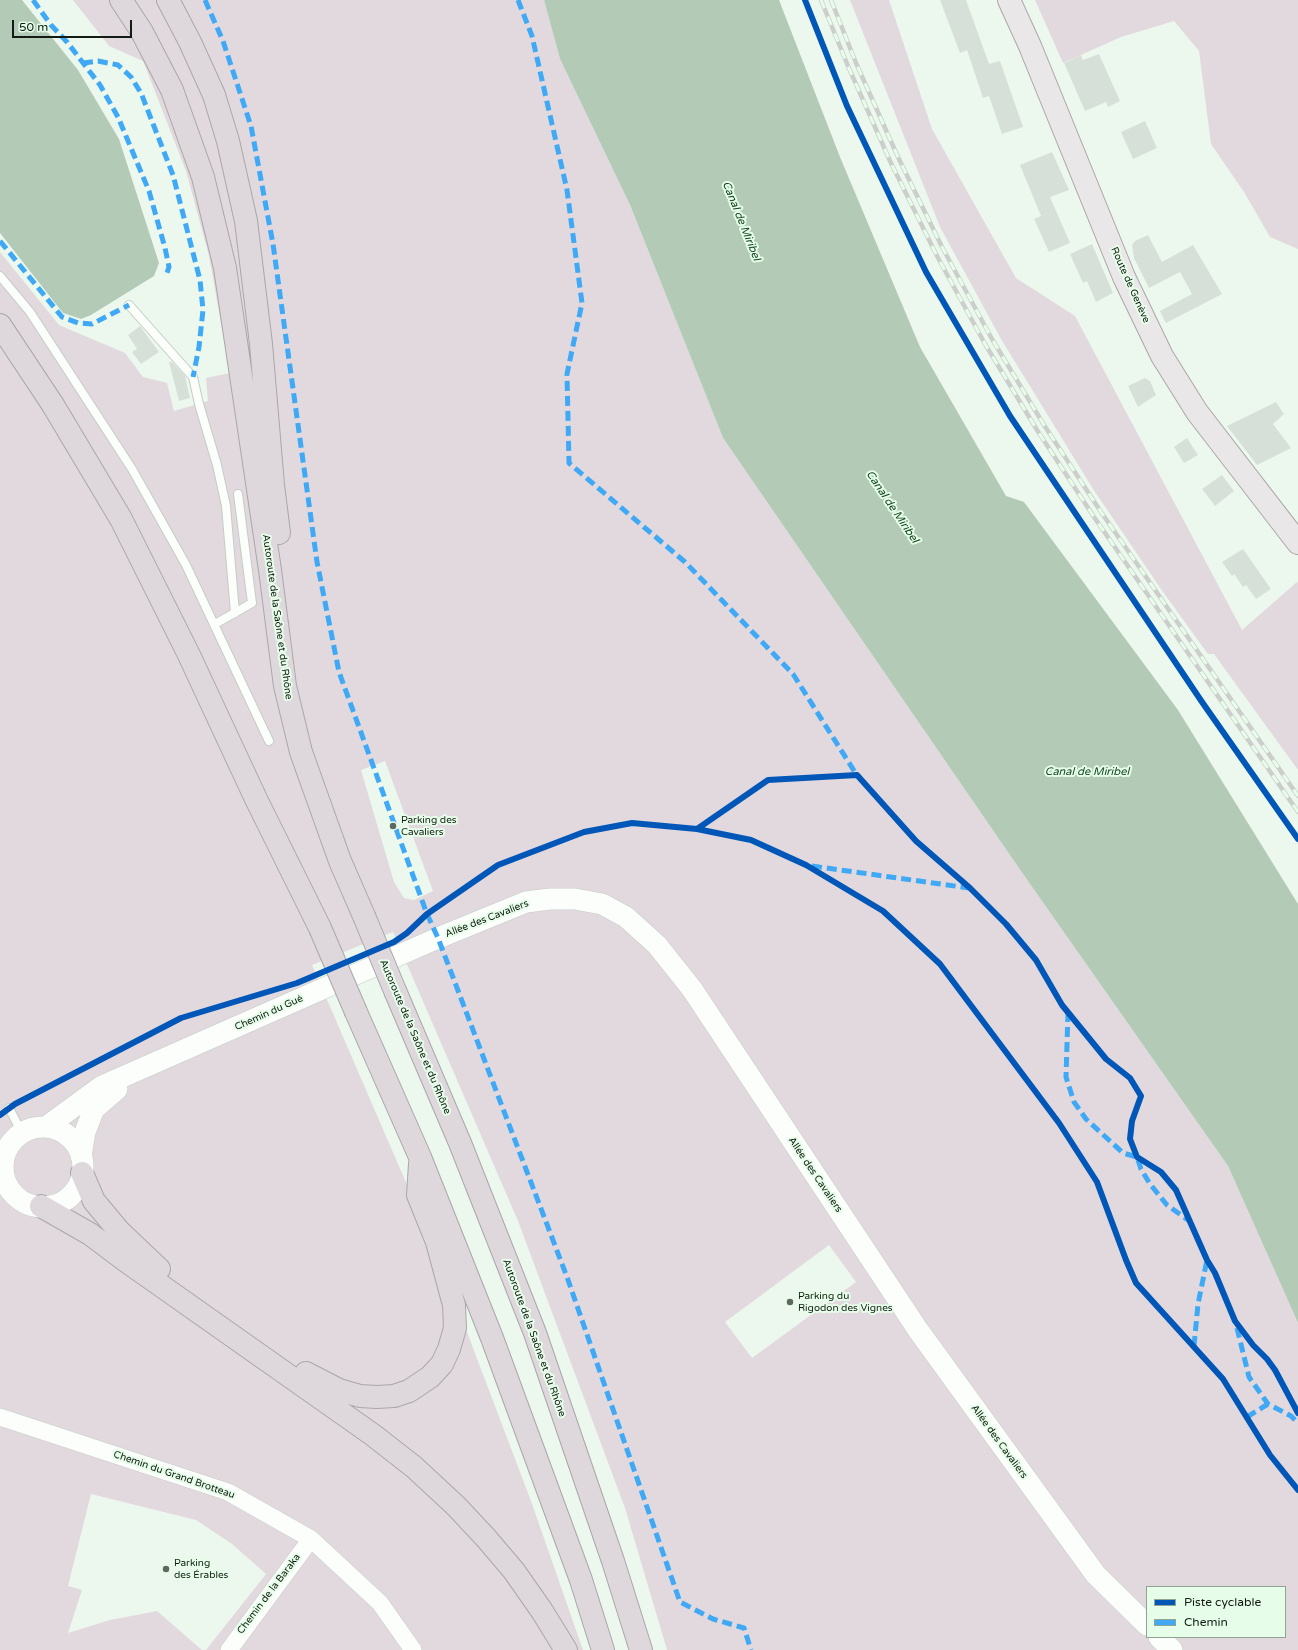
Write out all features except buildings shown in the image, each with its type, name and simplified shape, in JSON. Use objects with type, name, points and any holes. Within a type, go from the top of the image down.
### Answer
[{"type":"highway","name":"Autoroute de la Saône et du Rhône","points":[[121,0],[142,32],[172,90],[205,185],[225,268],[269,562],[285,686],[301,752],[340,861],[460,1143],[535,1333],[613,1560],[641,1650]]},
{"type":"highway","points":[[168,0],[190,42],[214,96],[228,141],[246,221],[261,344],[273,485],[295,668],[320,806]]},
{"type":"highway","points":[[0,325],[53,405],[121,518],[189,655],[256,799],[320,928],[420,1157],[497,1352],[581,1580],[603,1650]]},
{"type":"highway","points":[[0,342],[53,405]]},
{"type":"highway","points":[[82,1164],[94,1201],[119,1231],[160,1270],[198,1299],[314,1378],[339,1390],[360,1396],[377,1397],[394,1396],[409,1391],[430,1377],[442,1364],[449,1349],[454,1328],[454,1305],[437,1242],[418,1195],[420,1157]]},
{"type":"highway","points":[[41,1206],[90,1234],[373,1435],[414,1467],[456,1506],[514,1571],[538,1605],[566,1650]]},
{"type":"main road","name":"Route de Genève","points":[[1009,0],[1030,46],[1124,277],[1162,356],[1197,412],[1298,543]]},
{"type":"street","name":"Allée des Cavaliers","points":[[402,954],[526,902],[575,899],[602,904],[626,917],[657,945],[692,989],[918,1330],[1096,1575],[1146,1624]]},
{"type":"street","name":"Chemin du Gué","points":[[46,1127],[102,1086],[402,954]]},
{"type":"street","name":"Chemin du Gué","points":[[82,1164],[85,1132],[94,1109],[135,1072]]},
{"type":"street","points":[[46,1127],[60,1130],[76,1143],[82,1164],[79,1183],[68,1198],[60,1203],[41,1206],[28,1203],[4,1187],[2,1158],[13,1140],[22,1133],[32,1128],[46,1127]]},
{"type":"street","name":"Chemin du Grand Brotteau","points":[[0,1417],[228,1492],[311,1539],[380,1603],[413,1650]]},
{"type":"street","name":"Chemin de la Baraka","points":[[229,1650],[311,1539]]},
{"type":"street","points":[[1160,1638],[1172,1650]]},
{"type":"lane","points":[[0,276],[30,312],[132,469],[186,565],[270,741]]},
{"type":"lane","points":[[129,305],[193,377],[199,404],[217,465],[226,506],[235,613]]},
{"type":"lane","points":[[215,624],[252,603],[238,494]]},
{"type":"lane","points":[[9,1108],[22,1133]]},
{"type":"shaded area","points":[[73,0],[544,0],[560,59],[630,205],[723,438],[1023,874],[1228,1166],[1298,1323],[1298,1650],[667,1650],[625,1508],[518,1221],[393,932],[312,965],[440,1261],[531,1501],[583,1650],[206,1650],[266,1574],[232,1544],[196,1520],[91,1494],[68,1586],[82,1590],[68,1633],[110,1620],[157,1611],[202,1650],[0,1650],[0,252],[59,325],[125,353],[143,377],[167,383],[174,411],[208,401],[206,378],[230,373],[209,256],[186,171],[143,61],[109,46]],"holes":[[[385,761],[433,891],[414,900],[404,898],[394,882],[361,770]],[[829,1245],[856,1282],[752,1358],[725,1322]]]},
{"type":"shaded area","points":[[850,0],[889,0],[932,129],[1016,278],[1075,316],[1242,630],[1297,582],[1298,583],[1298,770],[1214,654],[1208,654],[1163,592],[1093,489],[1001,339],[940,227]]},
{"type":"shaded area","points":[[1035,0],[1298,0],[1298,249],[1270,237],[1244,192],[1211,144],[1199,51],[1174,21],[1121,37],[1063,63]]},
{"type":"water","points":[[0,0],[22,0],[78,70],[119,139],[159,263],[154,276],[91,315],[81,319],[63,313],[0,233]]},
{"type":"water","name":"Canal de Miribel","points":[[544,0],[779,0],[840,157],[920,347],[1006,496],[1024,502],[1178,710],[1298,904],[1298,1323],[1228,1166],[1023,874],[723,438],[630,205],[560,59]]},
{"type":"railway","points":[[821,0],[890,161],[937,256],[985,344],[1037,430],[1094,517],[1298,812]]},
{"type":"railway","points":[[831,0],[856,63],[898,157],[942,247],[992,339],[1044,425],[1101,512],[1298,796]]},
{"type":"marked path","points":[[33,0],[51,25],[67,42],[100,85],[118,117],[149,191],[169,267],[166,276]]},
{"type":"marked path","points":[[205,0],[223,41],[251,126],[273,244],[317,562],[339,672],[427,914],[438,938],[567,1277],[680,1602],[713,1619],[744,1628],[751,1650]]},
{"type":"marked path","points":[[518,0],[532,36],[567,190],[582,303],[567,374],[569,463],[685,562],[793,674],[858,777]]},
{"type":"marked path","points":[[83,63],[98,61],[118,65],[131,77],[141,93],[173,175],[200,280],[203,310],[199,347],[193,377]]},
{"type":"marked path","points":[[0,241],[62,317],[78,323],[92,324],[129,305]]},
{"type":"marked path","points":[[812,866],[969,888]]},
{"type":"marked path","points":[[1068,1012],[1066,1077],[1074,1102],[1086,1119],[1123,1153],[1137,1157],[1141,1169],[1150,1184],[1167,1205],[1188,1220]]},
{"type":"marked path","points":[[1194,1346],[1198,1304],[1207,1260]]},
{"type":"marked path","points":[[1237,1328],[1249,1377],[1268,1404],[1291,1416],[1298,1423]]},
{"type":"marked path","points":[[1247,1417],[1268,1404]]},
{"type":"cycle path","points":[[805,0],[847,106],[926,272],[1010,416],[1202,702],[1298,839]]},
{"type":"cycle path","points":[[0,1115],[15,1104],[181,1018],[297,983],[394,942],[407,933],[427,914],[498,865],[584,832],[632,823],[697,829],[768,780],[857,775],[916,841],[970,888],[1006,924],[1036,960],[1062,1005],[1106,1059],[1130,1078],[1141,1096],[1132,1121],[1130,1139],[1137,1157],[1161,1172],[1176,1190],[1207,1260],[1215,1273],[1235,1321],[1253,1345],[1267,1359],[1275,1370],[1298,1413]]},
{"type":"cycle path","points":[[697,829],[751,840],[806,865],[883,911],[940,964],[1059,1123],[1097,1182],[1136,1283],[1223,1379],[1270,1455],[1298,1490]]},
{"type":"place","name":"Parking des Cavaliers","points":[[393,826]]},
{"type":"place","name":"Parking du Rigodon des Vignes","points":[[790,1302]]},
{"type":"place","name":"Parking des Érables","points":[[166,1569]]}]
